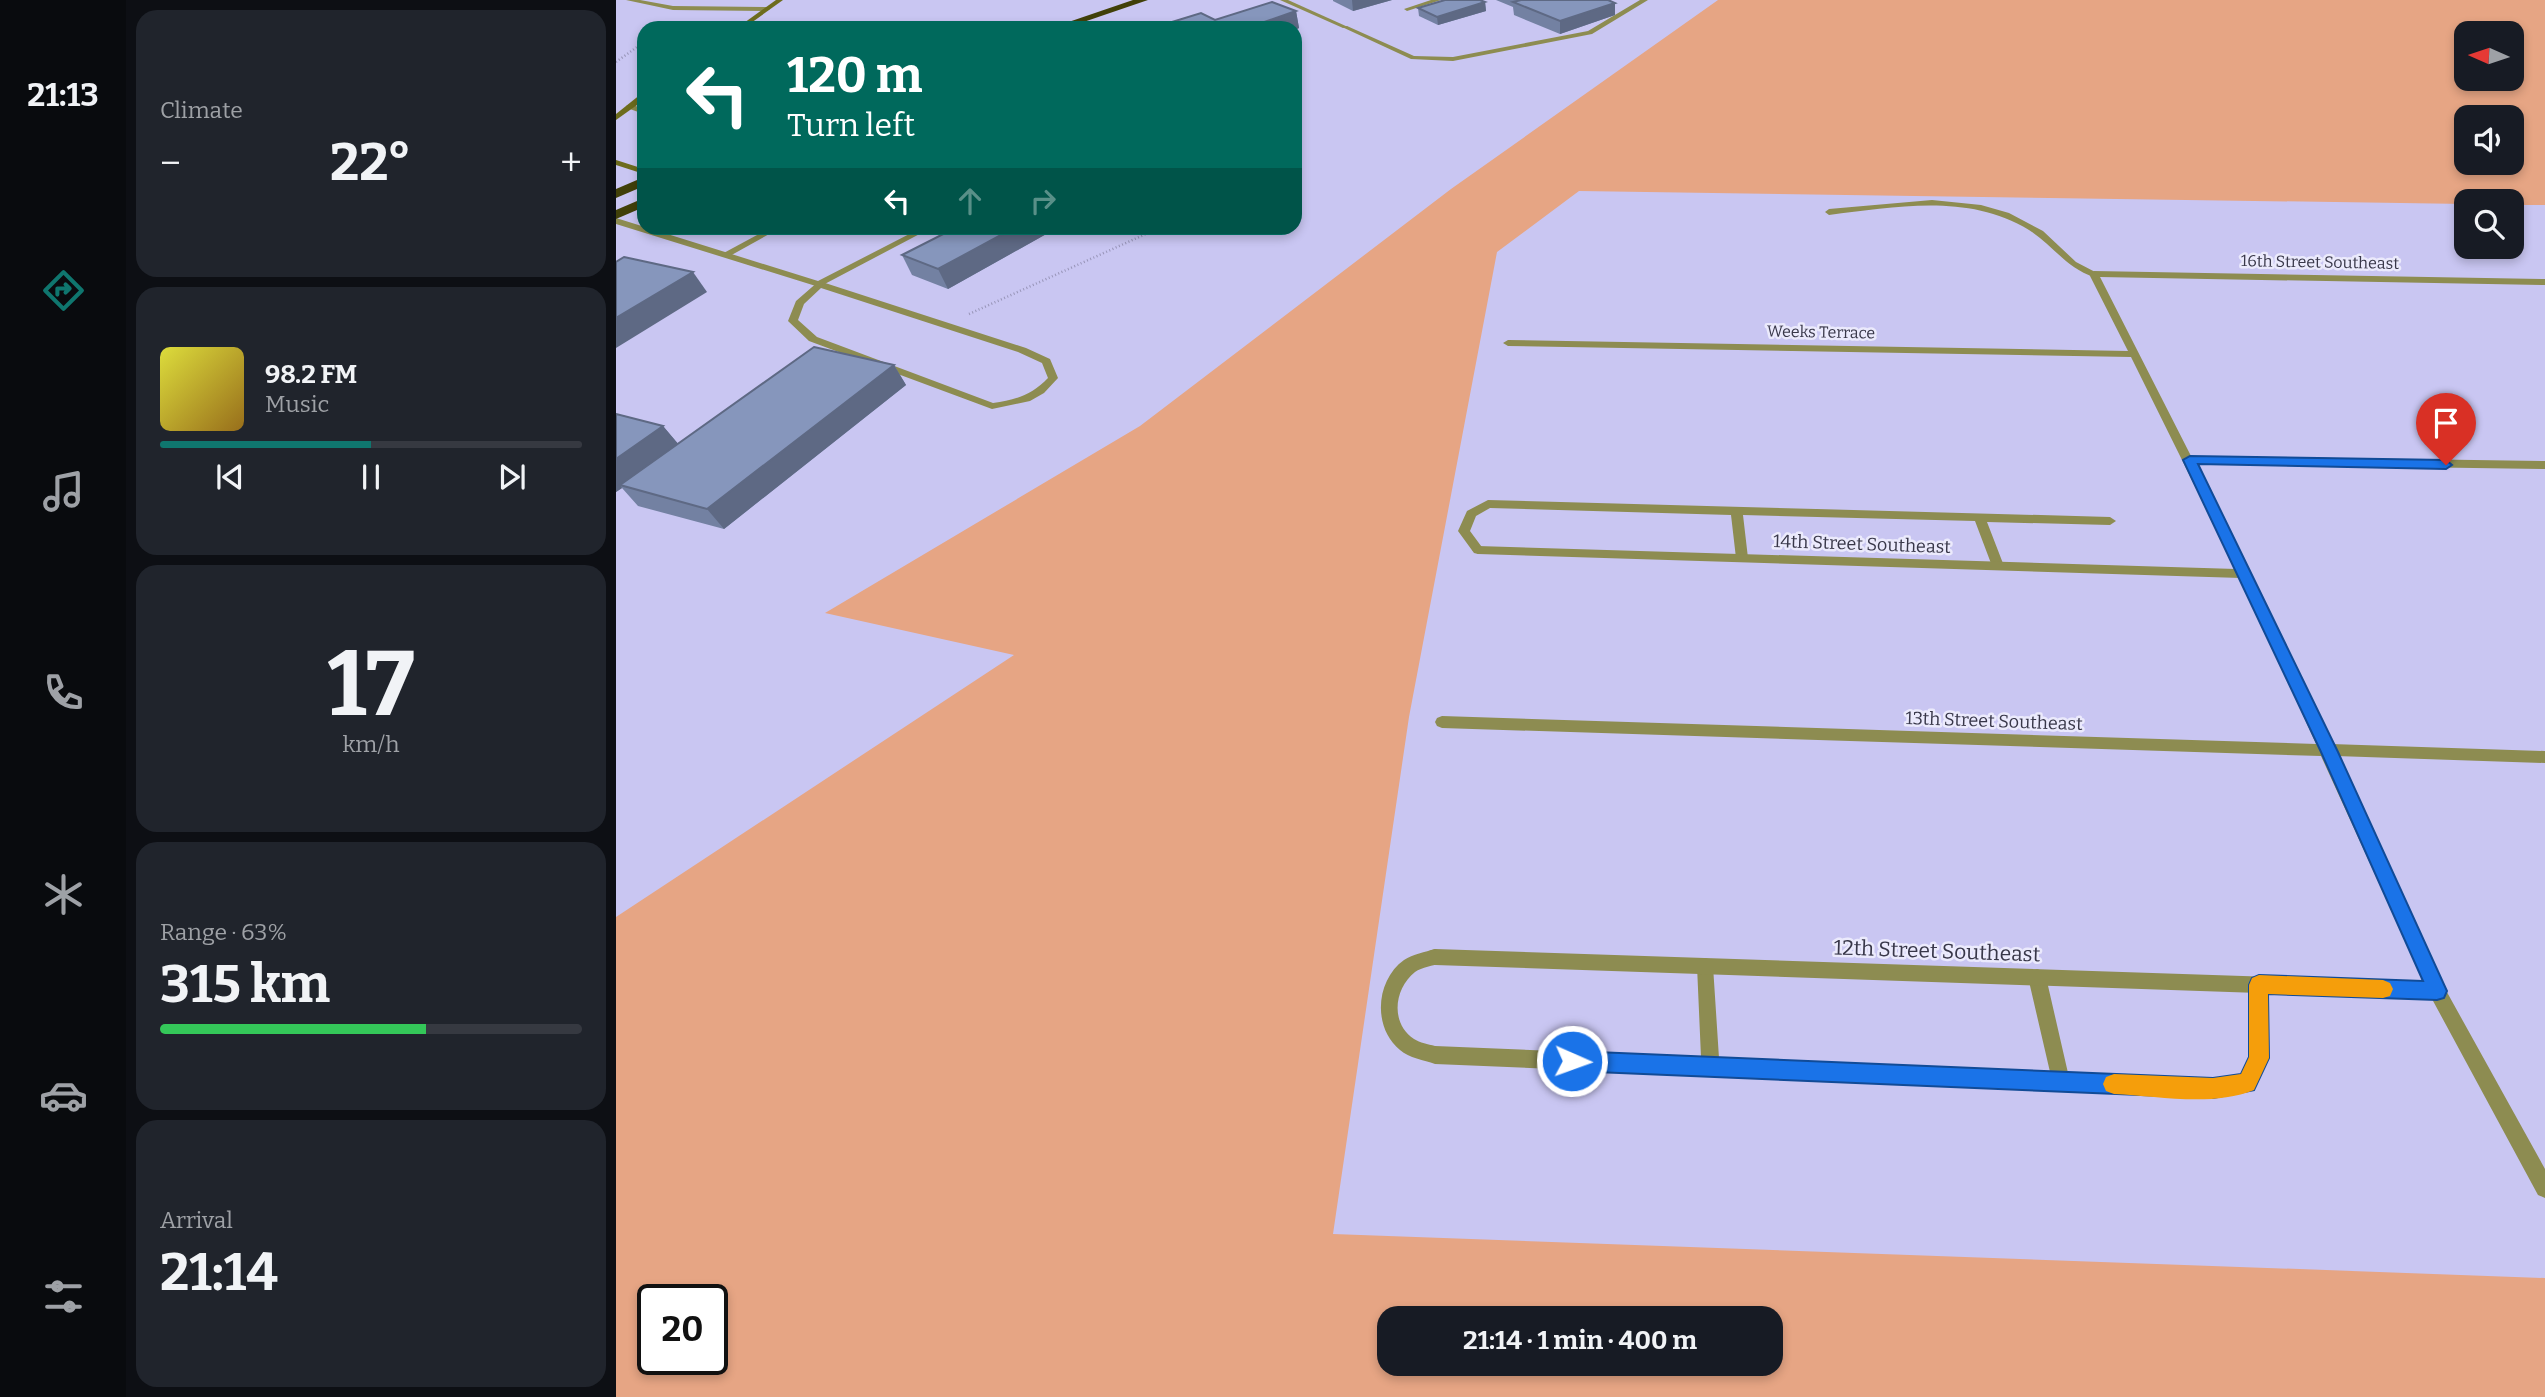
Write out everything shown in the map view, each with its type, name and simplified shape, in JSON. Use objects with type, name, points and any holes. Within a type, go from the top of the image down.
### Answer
[{"type":"highway","points":[[1078,21],[1143,0]]},
{"type":"highway","points":[[616,194],[637,184]]},
{"type":"highway","points":[[616,215],[637,205]]},
{"type":"main road","points":[[750,21],[780,0]]},
{"type":"main road","points":[[616,116],[637,101]]},
{"type":"main road","points":[[616,162],[637,170]]},
{"type":"street","points":[[629,0],[673,8],[767,9]]},
{"type":"street","points":[[1283,0],[1413,58],[1453,59],[1590,33],[1645,0]]},
{"type":"street","points":[[1407,9],[1438,0]]},
{"type":"street","points":[[630,106],[637,109]]},
{"type":"street","points":[[1829,212],[1912,203],[1969,203],[1988,207],[1999,215],[2027,225],[2047,237],[2054,250],[2072,266],[2094,274],[2190,460],[2245,574],[2437,991],[2545,1188]]},
{"type":"street","points":[[616,220],[637,227]]},
{"type":"street","points":[[663,235],[819,284],[945,325],[1046,361],[1053,378],[1042,392],[1020,403],[992,406],[813,339],[793,321],[799,303],[819,284],[914,235]]},
{"type":"street","points":[[725,255],[763,235]]},
{"type":"street","name":"16th Street Southeast","points":[[2094,274],[2545,282]]},
{"type":"street","name":"Weeks Terrace","points":[[1508,343],[2134,354]]},
{"type":"street","points":[[2190,460],[2545,465]]},
{"type":"street","name":"14th Street Southeast","points":[[1737,511],[1488,504],[1471,514],[1464,531],[1478,550],[2245,574]]},
{"type":"street","points":[[1742,558],[1737,511],[2110,521]]},
{"type":"street","points":[[1980,518],[1998,566]]},
{"type":"street","name":"13th Street Southeast","points":[[1442,722],[2545,757]]},
{"type":"street","name":"12th Street Southeast","points":[[1710,1067],[1435,1055],[1407,1045],[1392,1028],[1387,1003],[1397,978],[1412,964],[1435,957],[2437,991]]},
{"type":"street","points":[[1705,966],[1710,1067],[2213,1088],[2247,1083],[2259,1058],[2259,985]]},
{"type":"street","points":[[2037,978],[2061,1082]]},
{"type":"path","points":[[616,62],[637,46]]},
{"type":"path","points":[[945,325],[1144,235]]},
{"type":"shaded area","points":[[1718,0],[2545,0],[2545,205],[2524,205],[2524,189],[2454,189],[2454,204],[1579,191],[1497,252],[1409,717],[1333,1234],[2545,1278],[2545,1397],[616,1397],[616,917],[1014,655],[825,613],[1140,426],[1451,189]]},
{"type":"building","points":[[1445,0],[1485,2],[1437,17],[1418,8]]},
{"type":"building","points":[[1608,0],[1615,3],[1560,21],[1513,2]]},
{"type":"building","points":[[1272,2],[1296,11],[1267,21],[1175,21],[1201,13],[1215,20]]},
{"type":"building","points":[[941,235],[1001,235],[938,269],[902,255]]},
{"type":"building","points":[[624,257],[693,272],[616,318],[616,262]]},
{"type":"building","points":[[814,347],[894,365],[707,509],[620,485]]},
{"type":"building","points":[[616,414],[663,426],[616,459]]},
{"type":"slow traffic","points":[[2114,1084],[2213,1088],[2247,1083],[2259,1058],[2259,985],[2383,989]]},
{"type":"route","points":[[1572,1061],[2213,1088],[2247,1083],[2259,1058],[2259,985],[2437,991],[2329,752],[2190,460],[2446,465]]}]
